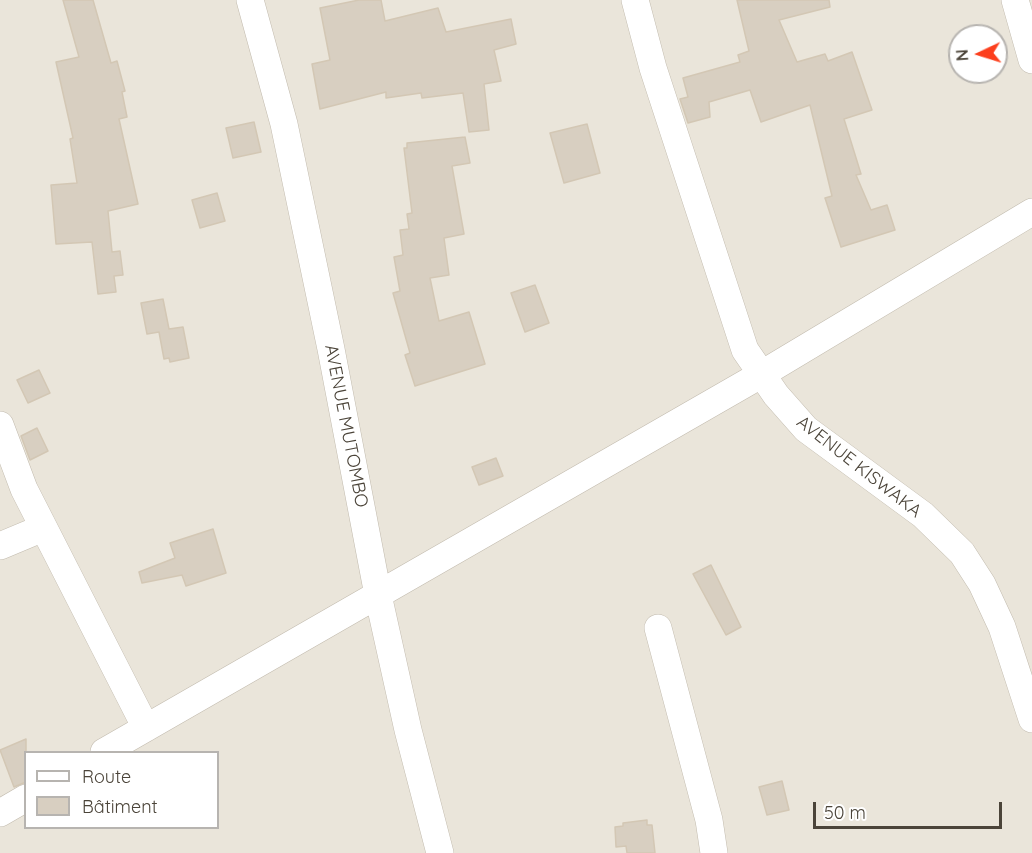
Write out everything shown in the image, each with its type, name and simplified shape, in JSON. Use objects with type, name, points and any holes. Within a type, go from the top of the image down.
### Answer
[{"type":"street","name":"AVENUE MUTOMBO","points":[[250,0],[284,124],[331,349],[378,596],[408,730],[440,853]]},
{"type":"street","name":"AVENUE KISWAKA","points":[[636,0],[653,68],[745,350],[806,429],[922,515],[962,553],[982,584],[1002,627],[1022,656],[1032,719]]},
{"type":"street","points":[[1015,0],[1032,60]]},
{"type":"street","points":[[107,751],[762,374],[1032,212]]},
{"type":"street","points":[[0,425],[24,489],[146,728]]},
{"type":"street","points":[[0,546],[43,528]]},
{"type":"street","points":[[658,628],[709,819],[714,853]]},
{"type":"street","points":[[0,813],[24,799]]},
{"type":"shaded area","points":[[0,0],[1032,0],[1032,853],[0,853]]},
{"type":"building","points":[[63,0],[93,0],[111,63],[117,61],[125,91],[122,92],[127,117],[119,119],[138,204],[108,211],[112,252],[120,251],[123,275],[114,276],[116,292],[98,294],[92,242],[56,244],[51,185],[77,183],[70,139],[73,138],[56,62],[79,57]]},
{"type":"building","points":[[359,0],[381,0],[385,21],[438,8],[446,32],[511,19],[516,44],[494,50],[501,81],[484,84],[489,130],[469,132],[463,93],[422,98],[421,93],[386,98],[386,92],[320,109],[312,64],[330,60],[320,8]]},
{"type":"building","points":[[737,0],[829,0],[830,7],[779,20],[797,62],[825,54],[828,61],[852,52],[872,110],[844,119],[861,174],[856,175],[871,210],[887,205],[895,230],[841,247],[825,198],[832,196],[810,105],[761,122],[750,90],[709,102],[710,117],[688,123],[680,99],[688,97],[683,78],[740,62],[738,55],[749,51]]},
{"type":"building","points":[[254,122],[261,152],[233,158],[226,128]]},
{"type":"building","points":[[587,124],[600,173],[564,183],[550,133]]},
{"type":"building","points":[[465,137],[470,163],[452,166],[464,234],[444,238],[449,275],[430,278],[439,321],[469,312],[485,364],[415,386],[405,355],[410,353],[393,293],[400,291],[394,257],[403,255],[400,230],[409,229],[407,214],[412,213],[404,148],[407,148],[407,143]]},
{"type":"building","points":[[217,193],[225,221],[200,228],[192,200]]},
{"type":"building","points":[[535,285],[549,323],[525,332],[511,293]]},
{"type":"building","points":[[163,299],[169,329],[183,327],[189,358],[170,362],[169,358],[164,359],[159,332],[147,334],[141,303]]},
{"type":"building","points":[[39,370],[50,393],[28,403],[17,380]]},
{"type":"building","points":[[37,428],[48,451],[30,460],[21,436]]},
{"type":"building","points":[[496,458],[503,476],[479,485],[472,467]]},
{"type":"building","points":[[213,529],[226,573],[186,586],[182,575],[142,583],[139,572],[175,558],[170,543]]},
{"type":"building","points":[[711,565],[741,627],[726,635],[693,574]]},
{"type":"building","points":[[26,739],[24,783],[14,787],[0,750]]},
{"type":"building","points":[[782,781],[789,810],[767,815],[759,787]]},
{"type":"building","points":[[647,820],[647,825],[652,825],[655,853],[627,853],[626,846],[616,847],[615,827],[623,826],[623,823]]}]
